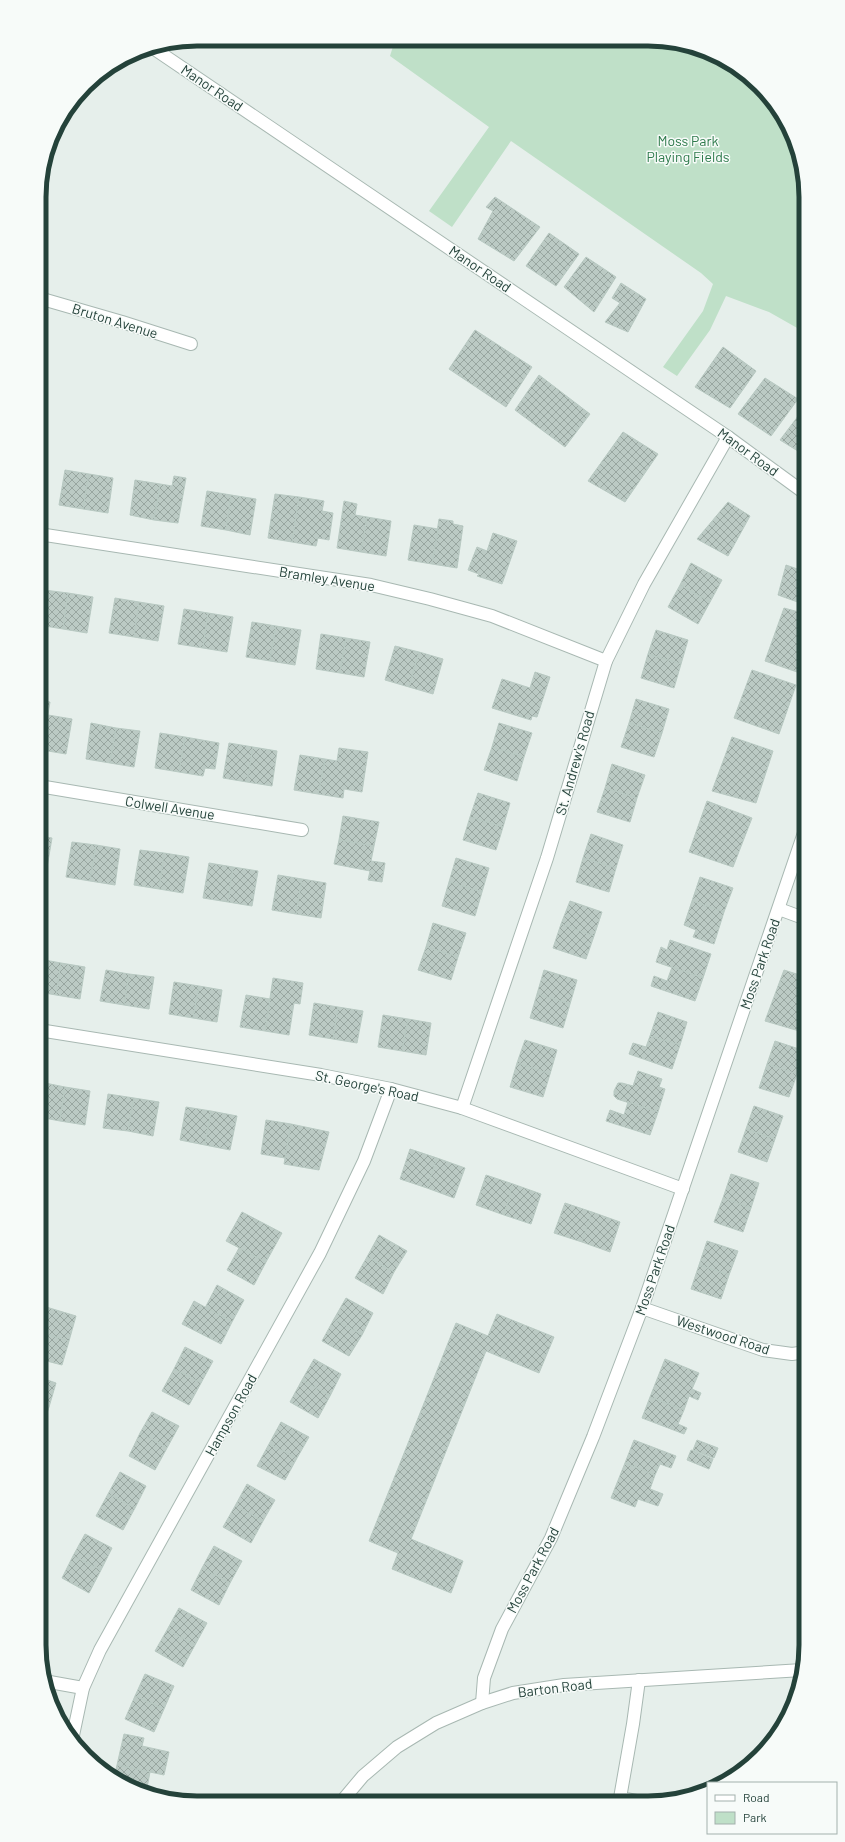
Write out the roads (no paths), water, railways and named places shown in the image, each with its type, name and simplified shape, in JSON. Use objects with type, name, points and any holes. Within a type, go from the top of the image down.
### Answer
[{"type":"street","name":"Manor Road","points":[[158,51],[728,437],[799,489]]},
{"type":"street","name":"Bruton Avenue","points":[[46,300],[191,344]]},
{"type":"street","name":"St. Andrew's Road","points":[[462,1108],[547,858],[606,661],[644,584],[728,437]]},
{"type":"street","name":"Bramley Avenue","points":[[46,535],[371,585],[492,616],[606,661]]},
{"type":"street","name":"Colwell Avenue","points":[[46,787],[302,830]]},
{"type":"street","name":"Moss Park Road","points":[[482,1703],[484,1678],[502,1628],[551,1538],[593,1437],[642,1308],[684,1189],[799,848]]},
{"type":"street","points":[[779,909],[799,916]]},
{"type":"street","name":"St. George's Road","points":[[46,1031],[321,1075],[391,1089],[462,1108],[684,1189]]},
{"type":"street","name":"Hampson Road","points":[[74,1732],[83,1688],[100,1650],[320,1254],[364,1161],[391,1089]]},
{"type":"street","name":"Westwood Road","points":[[642,1308],[763,1350],[792,1354],[799,1353]]},
{"type":"street","name":"Barton Road","points":[[346,1796],[363,1776],[397,1747],[436,1723],[482,1703],[513,1693],[564,1685],[797,1670]]},
{"type":"street","points":[[620,1796],[639,1680]]},
{"type":"street","points":[[51,1682],[83,1688]]},
{"type":"park label","name":"Moss Park Playing Fields","points":[[688,150]]}]
